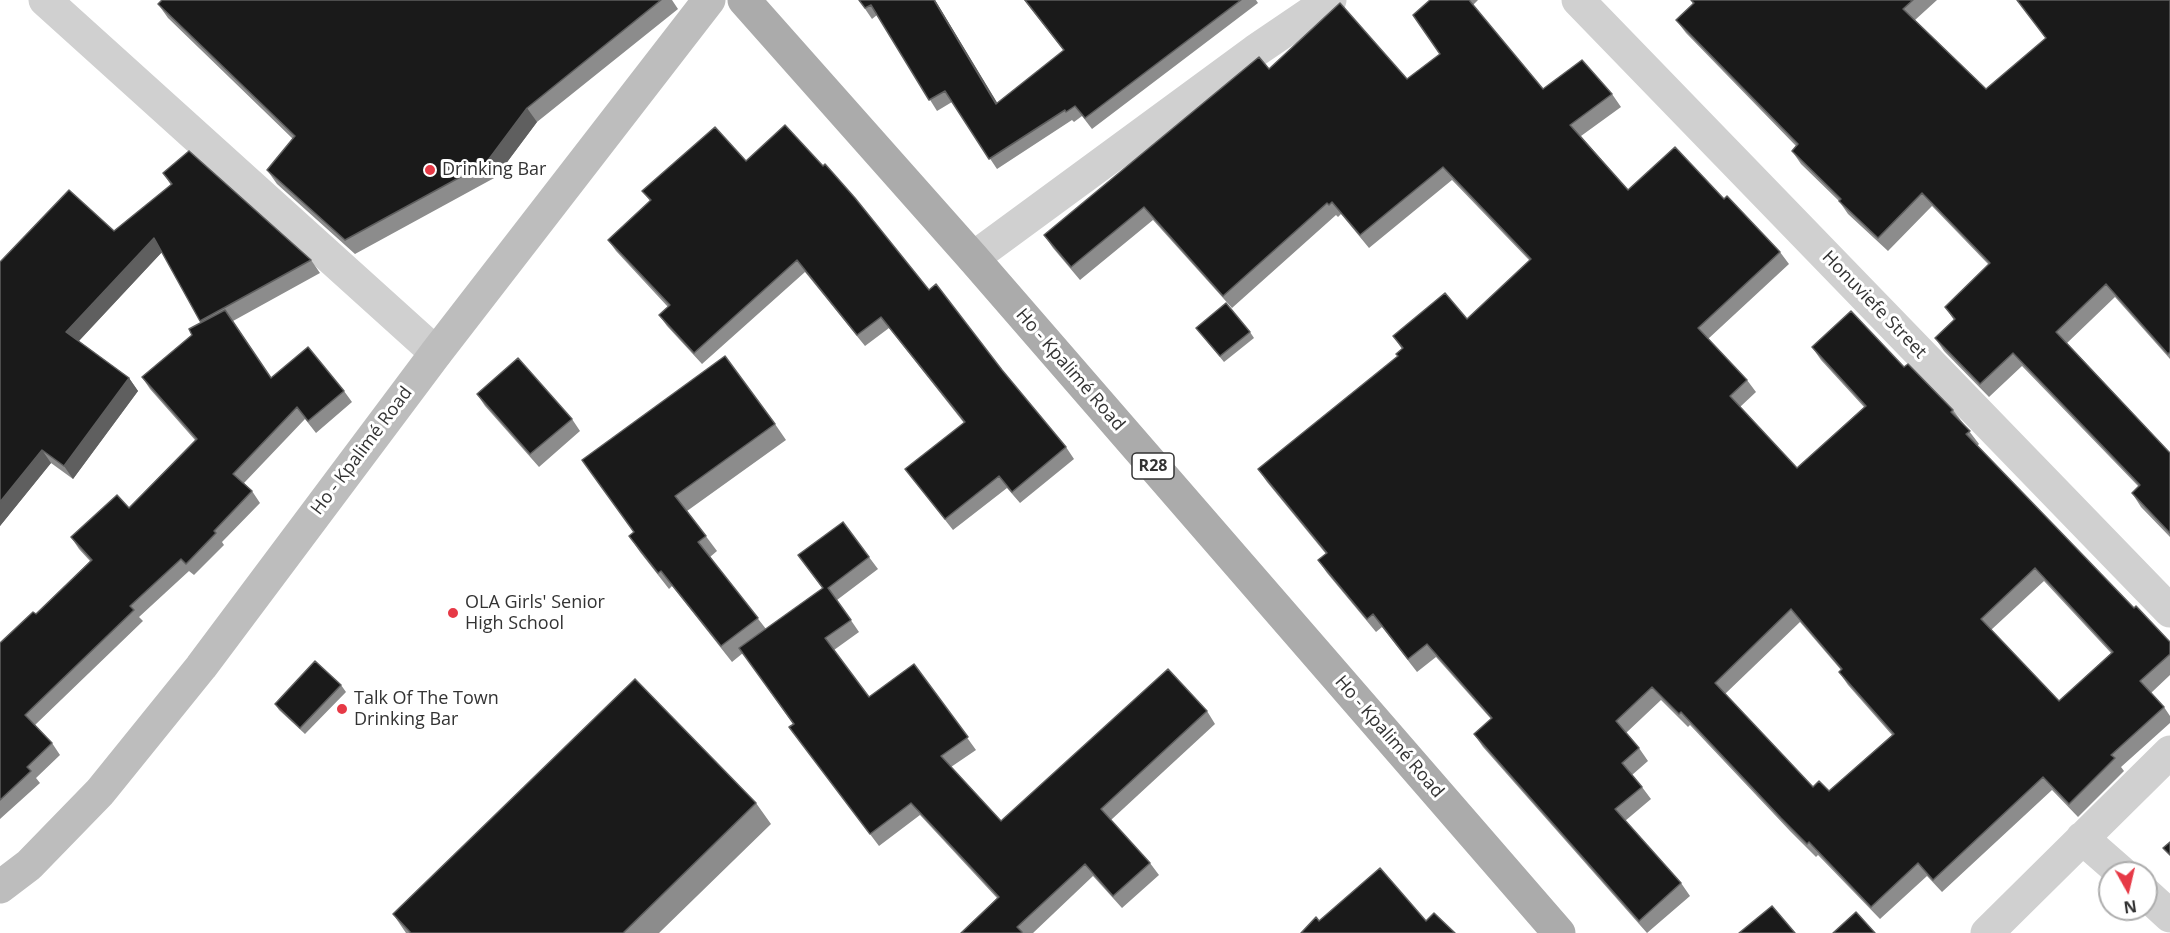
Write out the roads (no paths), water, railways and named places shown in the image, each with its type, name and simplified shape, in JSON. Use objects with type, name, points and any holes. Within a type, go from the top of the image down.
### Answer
[{"type":"main road","name":"Ho - Kpalimé Road","points":[[0,887],[29,865],[107,783],[201,667],[436,352],[709,0]]},
{"type":"main road","name":"Ho - Kpalimé Road","points":[[744,0],[972,258],[1559,933]]},
{"type":"street","points":[[45,0],[436,352]]},
{"type":"street","points":[[972,258],[1255,51],[1330,0]]},
{"type":"street","name":"Honuviefe Street","points":[[1578,0],[2170,611]]},
{"type":"street","points":[[1987,933],[2170,752]]},
{"type":"street","points":[[2082,838],[2108,861]]},
{"type":"street","points":[[2158,905],[2170,916]]},
{"type":"place","name":"Drinking Bar","points":[[430,170]]},
{"type":"place","name":"OLA Girls' Senior High School","points":[[453,613]]},
{"type":"place","name":"Talk Of The Town Drinking Bar","points":[[342,709]]}]
